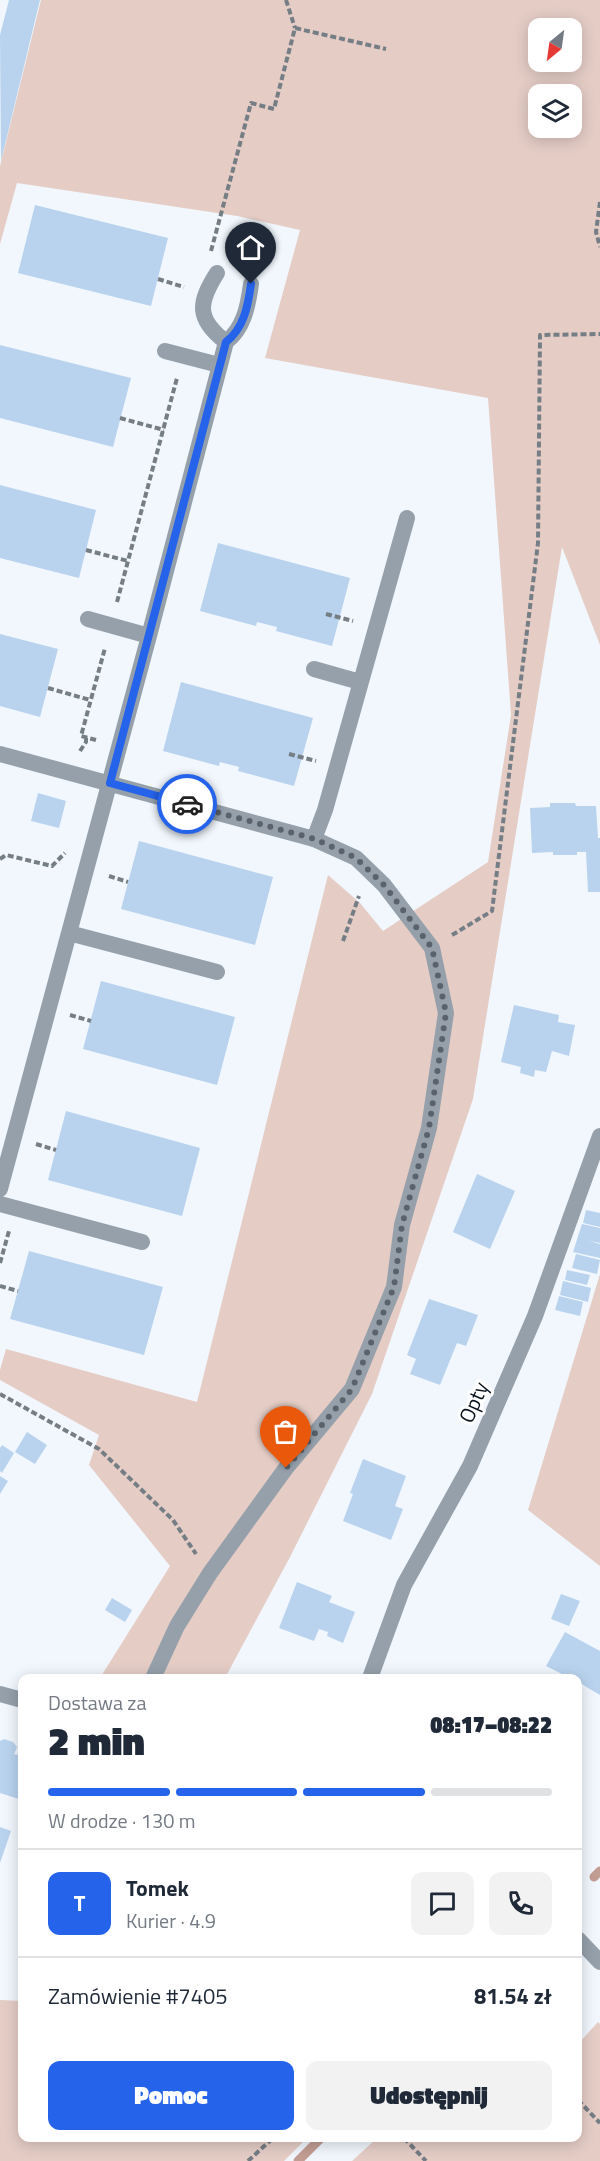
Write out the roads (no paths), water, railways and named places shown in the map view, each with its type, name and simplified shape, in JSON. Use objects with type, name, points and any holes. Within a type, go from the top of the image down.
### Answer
[{"type":"street","points":[[217,273],[206,290],[202,309],[207,325],[226,342]]},
{"type":"street","points":[[0,1189],[110,783],[219,365],[226,342],[235,335],[243,321],[251,284]]},
{"type":"street","points":[[165,351],[219,365]]},
{"type":"street","points":[[315,839],[406,518]]},
{"type":"street","points":[[88,619],[149,636]]},
{"type":"street","points":[[314,669],[360,682]]},
{"type":"street","points":[[0,754],[315,839],[356,858],[377,878],[432,948],[446,1013],[429,1128],[402,1225],[394,1287],[352,1389],[286,1468],[210,1574],[177,1626],[155,1674]]},
{"type":"street","points":[[69,933],[217,972]]},
{"type":"street","name":"Opty","points":[[371,1674],[404,1585],[470,1466],[535,1316],[600,1136]]},
{"type":"street","points":[[0,1204],[142,1242]]},
{"type":"street","points":[[0,1694],[18,1699]]},
{"type":"street","points":[[582,1943],[600,1962]]},
{"type":"waterway","points":[[594,1877],[600,1871]]},
{"type":"waterway","points":[[298,2161],[317,2142]]}]
